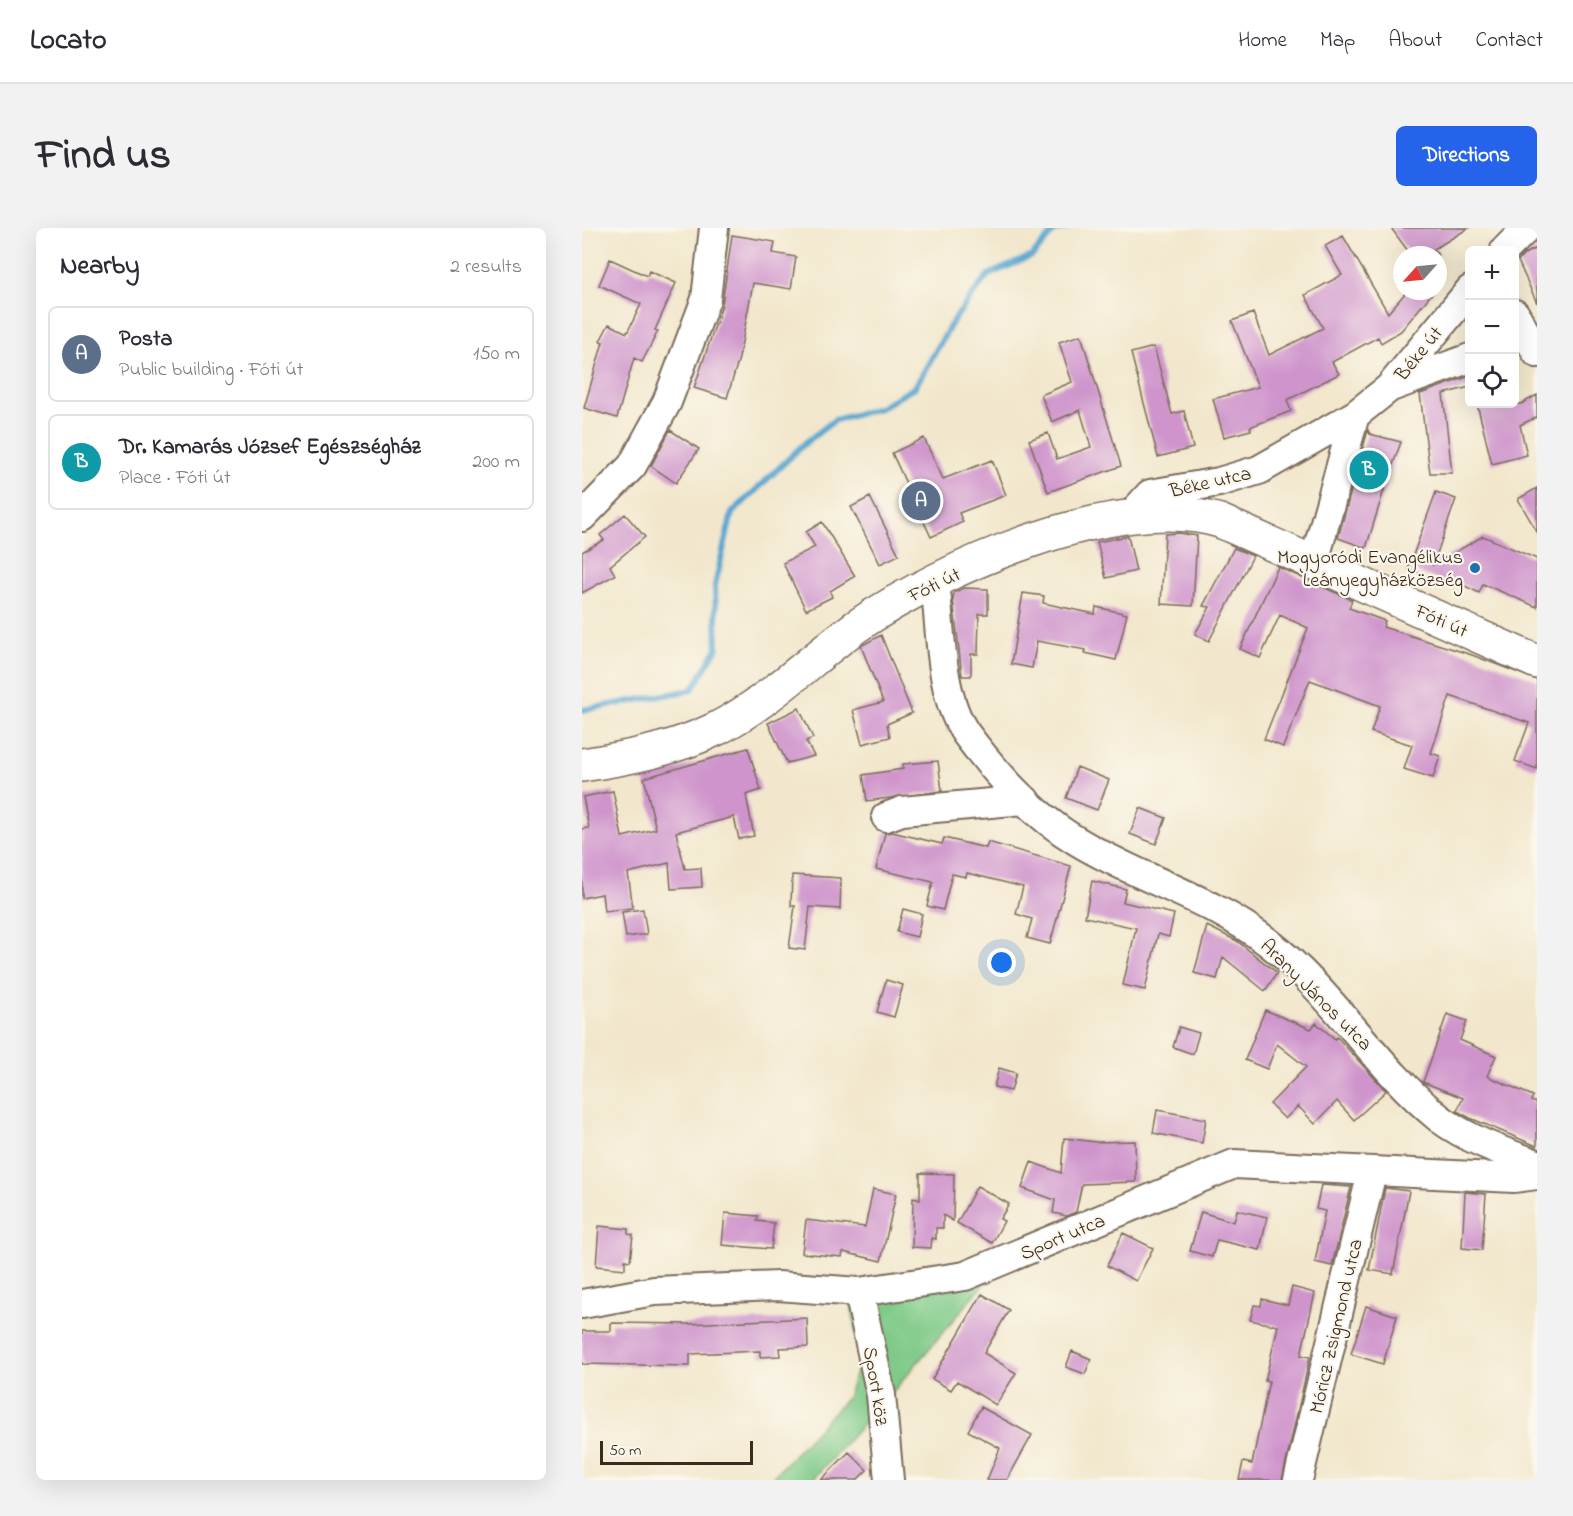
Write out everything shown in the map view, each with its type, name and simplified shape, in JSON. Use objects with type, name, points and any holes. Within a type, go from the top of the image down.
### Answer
[{"type":"main road","name":"Fóti út","points":[[582,765],[672,747],[716,728],[760,703],[858,626],[935,582],[1041,538],[1094,522],[1131,515],[1182,512],[1201,515],[1247,531],[1537,662]]},
{"type":"street","points":[[582,517],[632,466],[667,402],[706,299],[714,228]]},
{"type":"street","points":[[1509,246],[1527,228]]},
{"type":"street","name":"Béke út","points":[[1355,415],[1389,388],[1465,296]]},
{"type":"street","name":"Béke út","points":[[1389,388],[1465,360]]},
{"type":"street","points":[[1314,562],[1355,415]]},
{"type":"street","name":"Béke utca","points":[[1131,515],[1150,494],[1219,482],[1258,470],[1355,415]]},
{"type":"street","name":"Arany János utca","points":[[935,582],[948,693],[955,715],[966,734],[1025,800],[1077,841],[1210,904],[1247,927],[1287,959],[1438,1117],[1491,1147],[1537,1164]]},
{"type":"street","points":[[886,817],[902,811],[1025,800]]},
{"type":"street","name":"Sport utca","points":[[582,1304],[654,1291],[778,1286],[860,1292],[965,1276],[1234,1164],[1514,1178],[1537,1175]]},
{"type":"street","name":"Móricz Zsigmond utca","points":[[1298,1480],[1372,1172]]},
{"type":"street","name":"Sport köz","points":[[860,1292],[880,1395],[889,1480]]},
{"type":"green space","points":[[988,1279],[896,1388],[812,1480],[770,1480],[847,1398],[860,1360],[851,1302]]},
{"type":"building","points":[[1391,228],[1469,228],[1439,246],[1404,246]]},
{"type":"building","points":[[732,235],[775,242],[773,253],[796,257],[791,289],[753,283],[739,358],[727,398],[694,388],[722,305]]},
{"type":"building","points":[[1343,236],[1388,313],[1399,300],[1427,300],[1401,331],[1381,343],[1378,337],[1332,362],[1339,374],[1287,400],[1291,411],[1250,427],[1251,430],[1224,437],[1213,399],[1258,387],[1232,321],[1253,313],[1269,355],[1323,328],[1305,295],[1342,275],[1325,246]]},
{"type":"building","points":[[1537,248],[1537,303],[1519,263],[1519,260],[1526,253]]},
{"type":"building","points":[[610,259],[647,276],[649,271],[676,283],[655,330],[658,331],[642,362],[634,358],[617,418],[584,408],[603,342],[600,341],[609,324],[627,333],[641,304],[599,285]]},
{"type":"building","points":[[1081,335],[1121,466],[1048,492],[1029,440],[1048,433],[1057,459],[1091,447],[1080,410],[1052,422],[1041,395],[1072,382],[1059,342]]},
{"type":"building","points":[[1154,347],[1172,414],[1184,411],[1193,448],[1158,457],[1131,353]]},
{"type":"building","points":[[1465,378],[1465,388],[1443,394],[1452,473],[1430,473],[1420,394]]},
{"type":"building","points":[[1537,395],[1537,417],[1520,425],[1527,455],[1492,464],[1478,408],[1519,408],[1521,404]]},
{"type":"building","points":[[670,430],[699,449],[676,483],[651,466]]},
{"type":"building","points":[[1368,430],[1370,434],[1401,442],[1390,473],[1387,474],[1389,474],[1366,548],[1338,538]]},
{"type":"building","points":[[924,438],[943,479],[992,460],[1006,495],[959,513],[963,522],[931,537],[892,453]]},
{"type":"building","points":[[1537,488],[1537,532],[1518,499]]},
{"type":"building","points":[[1436,492],[1456,499],[1433,565],[1483,536],[1537,559],[1537,607],[1483,584],[1479,593],[1449,578],[1447,583],[1408,569]]},
{"type":"building","points":[[870,497],[899,555],[880,564],[851,507]]},
{"type":"building","points":[[625,514],[645,537],[610,566],[615,575],[582,593],[582,552],[604,540],[600,535]]},
{"type":"building","points":[[822,522],[855,576],[830,591],[832,597],[806,610],[783,563],[815,547],[806,532]]},
{"type":"building","points":[[1178,533],[1197,536],[1193,606],[1161,604],[1165,534]]},
{"type":"building","points":[[1128,536],[1136,571],[1106,578],[1097,542]]},
{"type":"building","points":[[1234,548],[1253,556],[1209,641],[1195,634],[1210,607],[1203,606]]},
{"type":"building","points":[[1278,567],[1352,600],[1349,608],[1385,621],[1383,627],[1472,655],[1537,680],[1537,769],[1515,761],[1529,723],[1450,696],[1431,753],[1440,756],[1433,778],[1404,769],[1412,745],[1371,732],[1380,706],[1310,680],[1283,747],[1264,739],[1308,628],[1280,615],[1260,658],[1240,649]]},
{"type":"building","points":[[964,588],[988,589],[988,614],[979,614],[978,654],[971,654],[971,676],[962,676],[953,599],[954,593]]},
{"type":"building","points":[[1023,593],[1044,596],[1043,603],[1095,614],[1096,607],[1127,614],[1116,660],[1085,653],[1086,650],[1037,641],[1032,668],[1011,664]]},
{"type":"building","points":[[881,635],[912,713],[887,724],[890,737],[862,744],[853,710],[883,702],[861,646]]},
{"type":"building","points":[[799,708],[813,738],[806,741],[814,756],[787,763],[768,723]]},
{"type":"building","points":[[748,748],[761,790],[746,795],[754,836],[739,839],[734,817],[676,832],[685,869],[701,868],[702,887],[671,889],[669,863],[628,873],[633,908],[604,911],[602,894],[582,898],[582,829],[589,828],[583,797],[613,791],[622,837],[656,829],[644,778]]},
{"type":"building","points":[[938,761],[942,791],[867,801],[863,775],[903,769],[903,764]]},
{"type":"building","points":[[1077,767],[1109,780],[1097,810],[1066,798]]},
{"type":"building","points":[[1140,808],[1166,818],[1156,844],[1130,834]]},
{"type":"building","points":[[892,832],[942,844],[944,838],[986,848],[988,842],[1071,866],[1050,944],[1027,938],[1032,919],[1016,914],[1023,887],[967,873],[966,877],[952,874],[943,910],[927,906],[933,882],[876,869],[885,833]]},
{"type":"building","points":[[792,875],[841,878],[840,909],[810,907],[805,950],[789,948],[795,906],[791,906]]},
{"type":"building","points":[[1092,881],[1126,889],[1123,902],[1174,914],[1169,937],[1158,934],[1145,990],[1123,985],[1136,928],[1085,917]]},
{"type":"building","points":[[643,909],[647,934],[626,937],[622,912]]},
{"type":"building","points":[[903,909],[922,914],[917,937],[897,932]]},
{"type":"building","points":[[1207,926],[1237,941],[1277,973],[1265,991],[1223,957],[1217,979],[1194,973]]},
{"type":"building","points":[[886,980],[903,985],[894,1017],[877,1012]]},
{"type":"building","points":[[1265,1010],[1311,1029],[1316,1023],[1335,1039],[1337,1037],[1386,1091],[1354,1120],[1337,1101],[1315,1124],[1298,1106],[1285,1119],[1270,1104],[1306,1067],[1277,1044],[1267,1069],[1245,1060]]},
{"type":"building","points":[[1447,1014],[1467,1021],[1460,1040],[1496,1056],[1487,1076],[1533,1096],[1531,1101],[1537,1103],[1537,1146],[1457,1111],[1463,1098],[1423,1082]]},
{"type":"building","points":[[1179,1027],[1199,1033],[1193,1054],[1173,1047]]},
{"type":"building","points":[[999,1068],[1016,1073],[1011,1091],[994,1087]]},
{"type":"building","points":[[1157,1110],[1206,1119],[1202,1143],[1153,1133]]},
{"type":"building","points":[[1064,1138],[1096,1142],[1135,1141],[1136,1182],[1082,1184],[1076,1212],[1066,1216],[1053,1213],[1055,1200],[1022,1188],[1031,1162],[1061,1173]]},
{"type":"building","points":[[920,1173],[954,1174],[953,1221],[943,1215],[943,1228],[936,1228],[936,1239],[932,1238],[931,1248],[912,1247],[913,1198],[920,1200]]},
{"type":"building","points":[[1321,1185],[1351,1187],[1332,1266],[1315,1262],[1325,1211],[1316,1209]]},
{"type":"building","points":[[977,1186],[1009,1204],[1000,1219],[1004,1221],[992,1243],[957,1223]]},
{"type":"building","points":[[1385,1188],[1409,1191],[1393,1274],[1369,1270]]},
{"type":"building","points":[[873,1189],[896,1194],[881,1261],[843,1252],[842,1257],[802,1253],[806,1220],[865,1227]]},
{"type":"building","points":[[1465,1192],[1486,1194],[1482,1250],[1462,1248]]},
{"type":"building","points":[[1237,1210],[1267,1217],[1260,1250],[1217,1240],[1212,1257],[1190,1251],[1201,1212],[1234,1222]]},
{"type":"building","points":[[725,1213],[758,1216],[757,1221],[774,1223],[771,1249],[722,1245]]},
{"type":"building","points":[[599,1226],[628,1229],[628,1234],[633,1235],[630,1261],[625,1260],[625,1269],[596,1266]]},
{"type":"building","points":[[1123,1233],[1153,1248],[1136,1281],[1107,1266]]},
{"type":"building","points":[[1292,1287],[1315,1293],[1301,1355],[1310,1357],[1282,1480],[1239,1480],[1243,1462],[1252,1464],[1269,1381],[1265,1381],[1278,1326],[1250,1320],[1254,1305],[1261,1306],[1262,1299],[1288,1305]]},
{"type":"building","points":[[982,1294],[1009,1310],[984,1353],[1016,1373],[996,1405],[957,1381],[951,1390],[932,1379]]},
{"type":"building","points":[[1366,1306],[1397,1316],[1383,1364],[1351,1354]]},
{"type":"building","points":[[807,1318],[808,1347],[779,1348],[780,1356],[760,1357],[760,1351],[690,1354],[690,1366],[582,1364],[582,1331],[611,1331],[611,1323],[689,1324]]},
{"type":"building","points":[[1072,1351],[1091,1359],[1085,1374],[1066,1367]]},
{"type":"building","points":[[981,1407],[1032,1435],[1007,1480],[987,1480],[1000,1448],[968,1431]]},
{"type":"building","points":[[849,1452],[867,1470],[857,1480],[821,1480]]},
{"type":"waterway","points":[[582,710],[692,690],[717,648],[715,585],[732,513],[805,443],[835,420],[880,408],[915,387],[953,321],[988,275],[1032,256],[1054,231],[1065,228]]},
{"type":"place","name":"Dr. Kamarás József Egészségház","points":[[1369,470]]},
{"type":"place","name":"Posta","points":[[921,501]]},
{"type":"place","name":"Mogyoródi Evangélikus Leányegyházközség","points":[[1475,568]]}]
